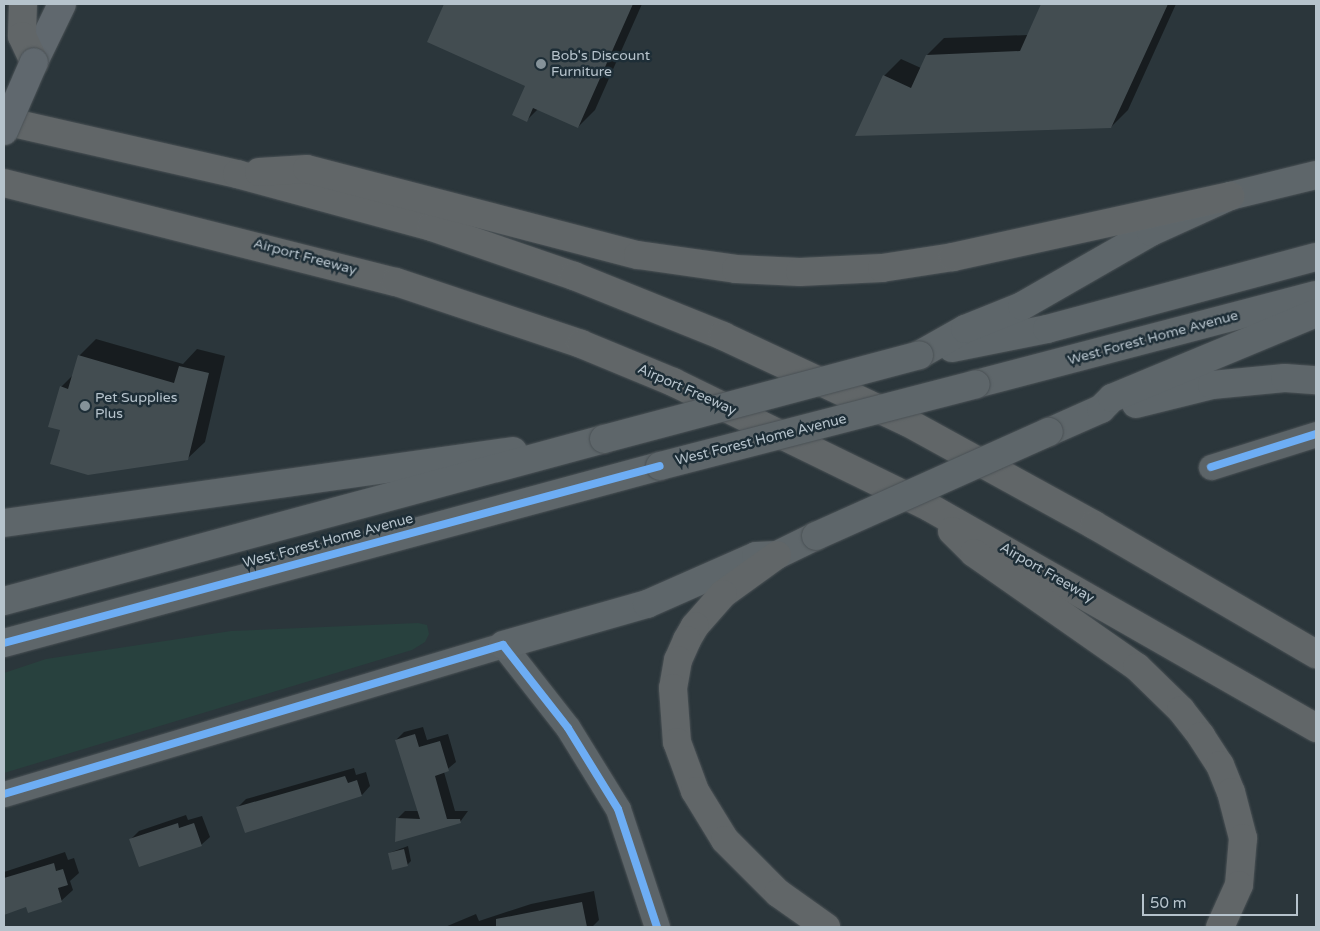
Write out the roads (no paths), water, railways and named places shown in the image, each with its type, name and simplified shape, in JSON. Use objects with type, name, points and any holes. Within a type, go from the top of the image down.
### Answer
[{"type":"highway","points":[[23,4],[22,36],[34,62]]},
{"type":"highway","points":[[4,121],[237,174],[491,245],[723,336],[908,422],[1094,525],[1316,654]]},
{"type":"highway","points":[[237,174],[307,168],[638,255],[736,269],[800,272],[882,268],[953,257],[1020,245],[1230,196]]},
{"type":"highway","name":"Airport Freeway","points":[[4,184],[305,257],[497,314],[672,382],[929,506],[1316,728]]},
{"type":"highway","points":[[929,506],[974,554],[1137,667],[1181,710],[1201,736],[1220,765],[1231,792],[1243,838],[1239,885],[1220,927]]},
{"type":"highway","points":[[777,555],[724,594],[695,626],[687,640],[678,660],[673,688],[677,742],[695,791],[725,840],[778,893],[826,927]]},
{"type":"main road","points":[[4,131],[62,4]]},
{"type":"main road","points":[[919,355],[965,329],[1022,306],[1151,232],[1230,196],[1316,175]]},
{"type":"main road","name":"West Forest Home Avenue","points":[[4,601],[919,355],[1047,329],[1316,257]]},
{"type":"main road","name":"West Forest Home Avenue","points":[[4,643],[660,466],[1316,295]]},
{"type":"main road","points":[[503,645],[647,604],[756,556],[777,555],[1101,409],[1112,398],[1316,313]]},
{"type":"main road","points":[[1101,409],[1120,410],[1155,397],[1212,385],[1285,378],[1316,380]]},
{"type":"main road","points":[[4,523],[492,453],[575,447]]},
{"type":"street","points":[[1211,467],[1316,434]]},
{"type":"street","points":[[4,794],[503,645],[568,728],[618,809],[657,927]]},
{"type":"place","name":"Bob's Discount Furniture","points":[[541,64]]},
{"type":"place","name":"Pet Supplies Plus","points":[[85,406]]}]
